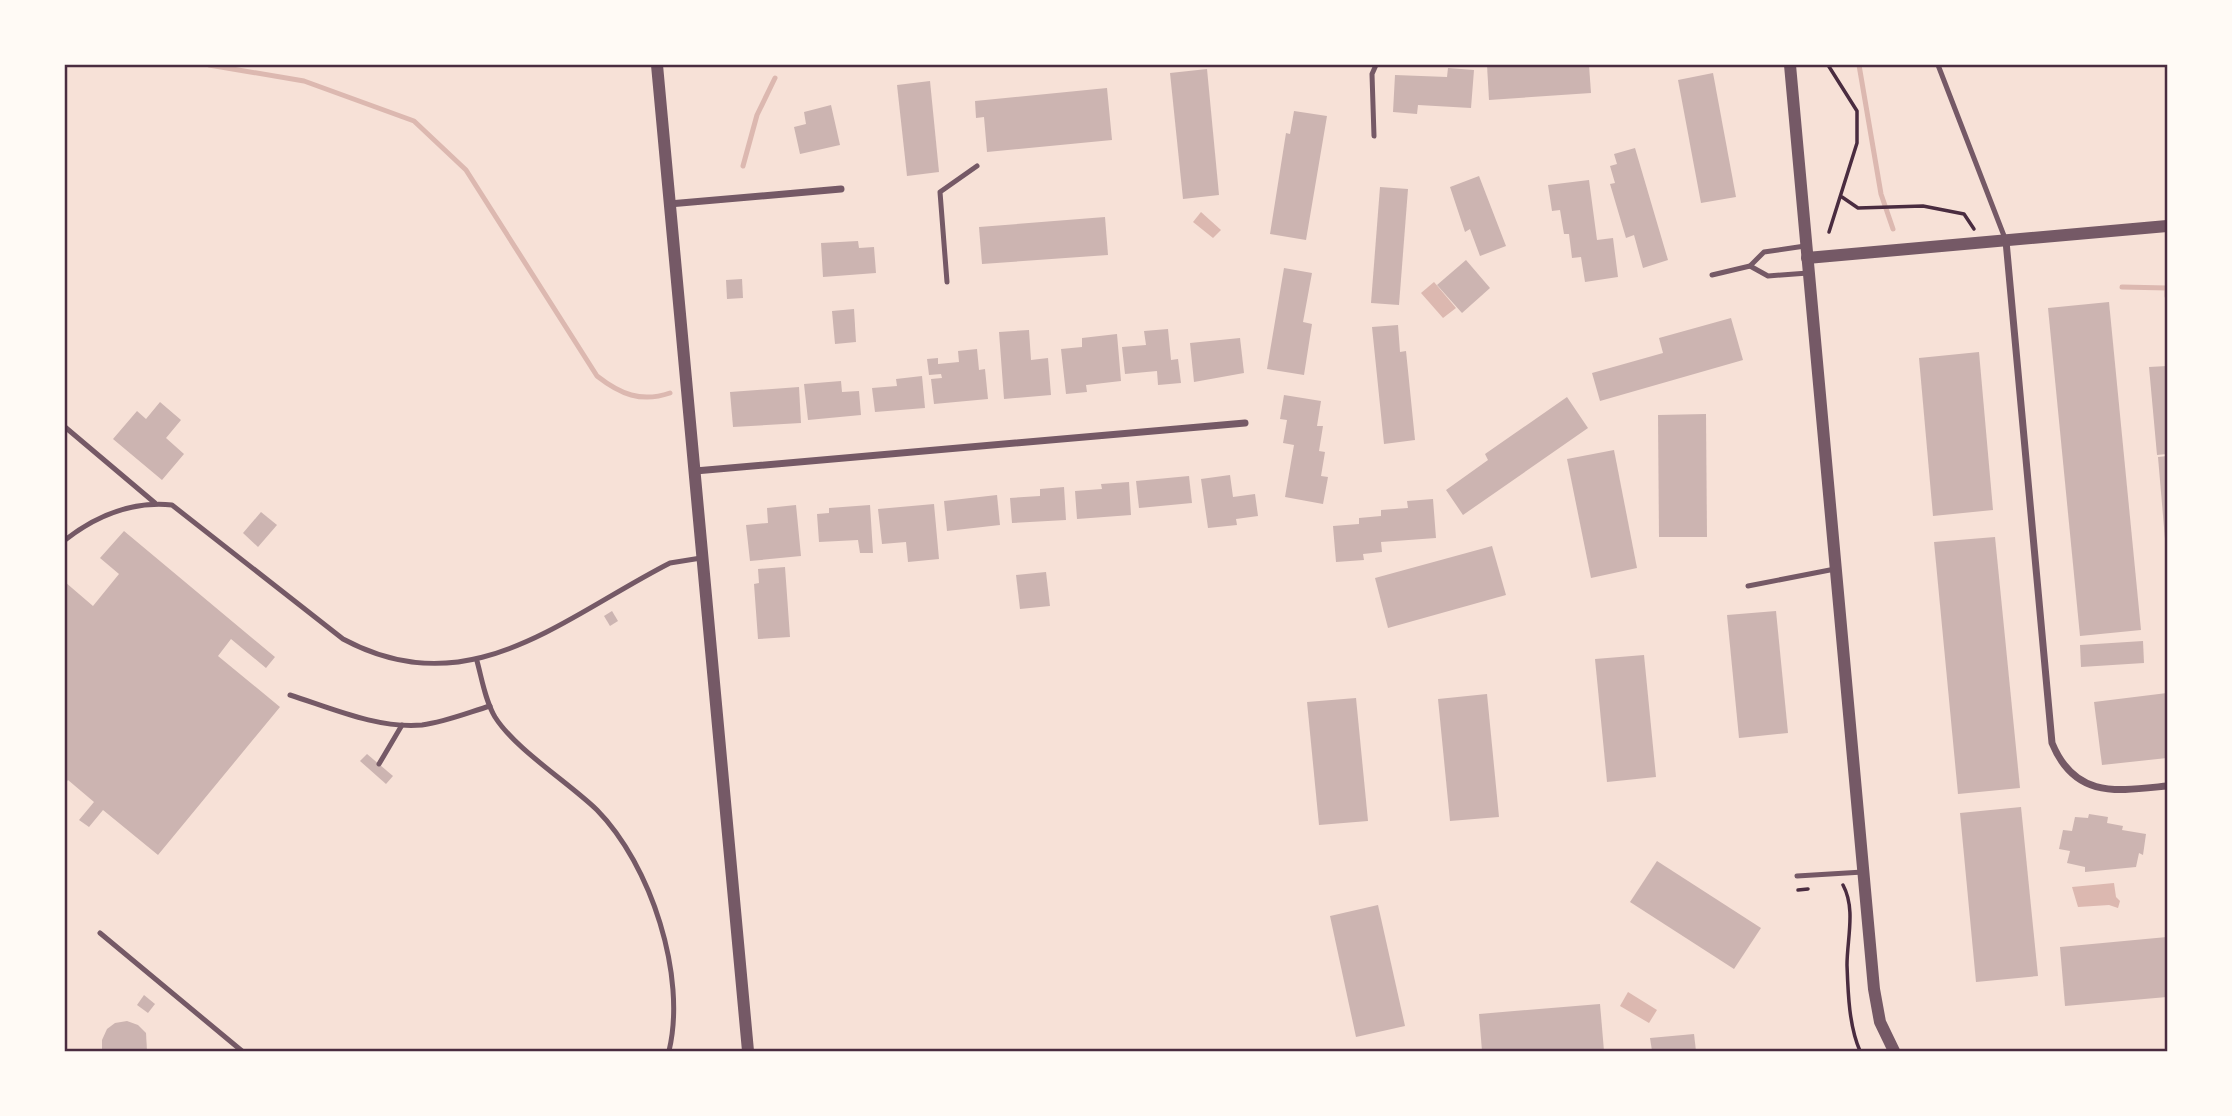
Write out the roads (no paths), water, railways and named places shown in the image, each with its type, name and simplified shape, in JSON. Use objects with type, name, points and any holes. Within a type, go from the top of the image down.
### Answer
[{"type":"street","points":[[657,65],[748,1051]]},
{"type":"street","points":[[1790,65],[1876,1007],[1894,1051]]},
{"type":"street","points":[[669,204],[841,189]]},
{"type":"street","points":[[1807,252],[1983,243],[2167,226]]},
{"type":"street","points":[[2006,240],[2052,743],[2063,764],[2074,777],[2090,786],[2107,790],[2167,786]]},
{"type":"street","points":[[695,471],[1245,423]]},
{"type":"lane","points":[[1365,65],[1372,74]]},
{"type":"lane","points":[[1374,136],[1372,74],[1376,65]]},
{"type":"lane","points":[[1938,65],[2006,240]]},
{"type":"lane","points":[[947,282],[940,192],[976,166]]},
{"type":"lane","points":[[1712,275],[1750,266],[1764,251],[1807,252]]},
{"type":"lane","points":[[1750,266],[1768,276],[1808,273]]},
{"type":"lane","points":[[65,427],[155,503]]},
{"type":"lane","points":[[65,540],[99,518],[132,506],[155,503],[178,507],[322,626],[361,649],[409,662],[447,664],[477,661],[529,641],[670,564],[702,558]]},
{"type":"lane","points":[[1748,586],[1835,569]]},
{"type":"lane","points":[[477,661],[489,706],[509,734],[597,810],[631,858],[654,908],[669,955],[674,1020],[669,1051]]},
{"type":"lane","points":[[290,695],[372,720],[402,725],[435,723],[489,706]]},
{"type":"lane","points":[[379,764],[402,725]]},
{"type":"lane","points":[[1797,876],[1863,872]]},
{"type":"lane","points":[[100,933],[242,1051]]},
{"type":"waterway","points":[[209,65],[304,81],[414,121],[466,170],[597,376],[614,388],[631,395],[650,397],[670,393]]},
{"type":"waterway","points":[[1859,65],[1881,194],[1893,229]]},
{"type":"waterway","points":[[743,166],[757,115],[775,78]]},
{"type":"waterway","points":[[2122,287],[2167,288],[2167,296]]}]
